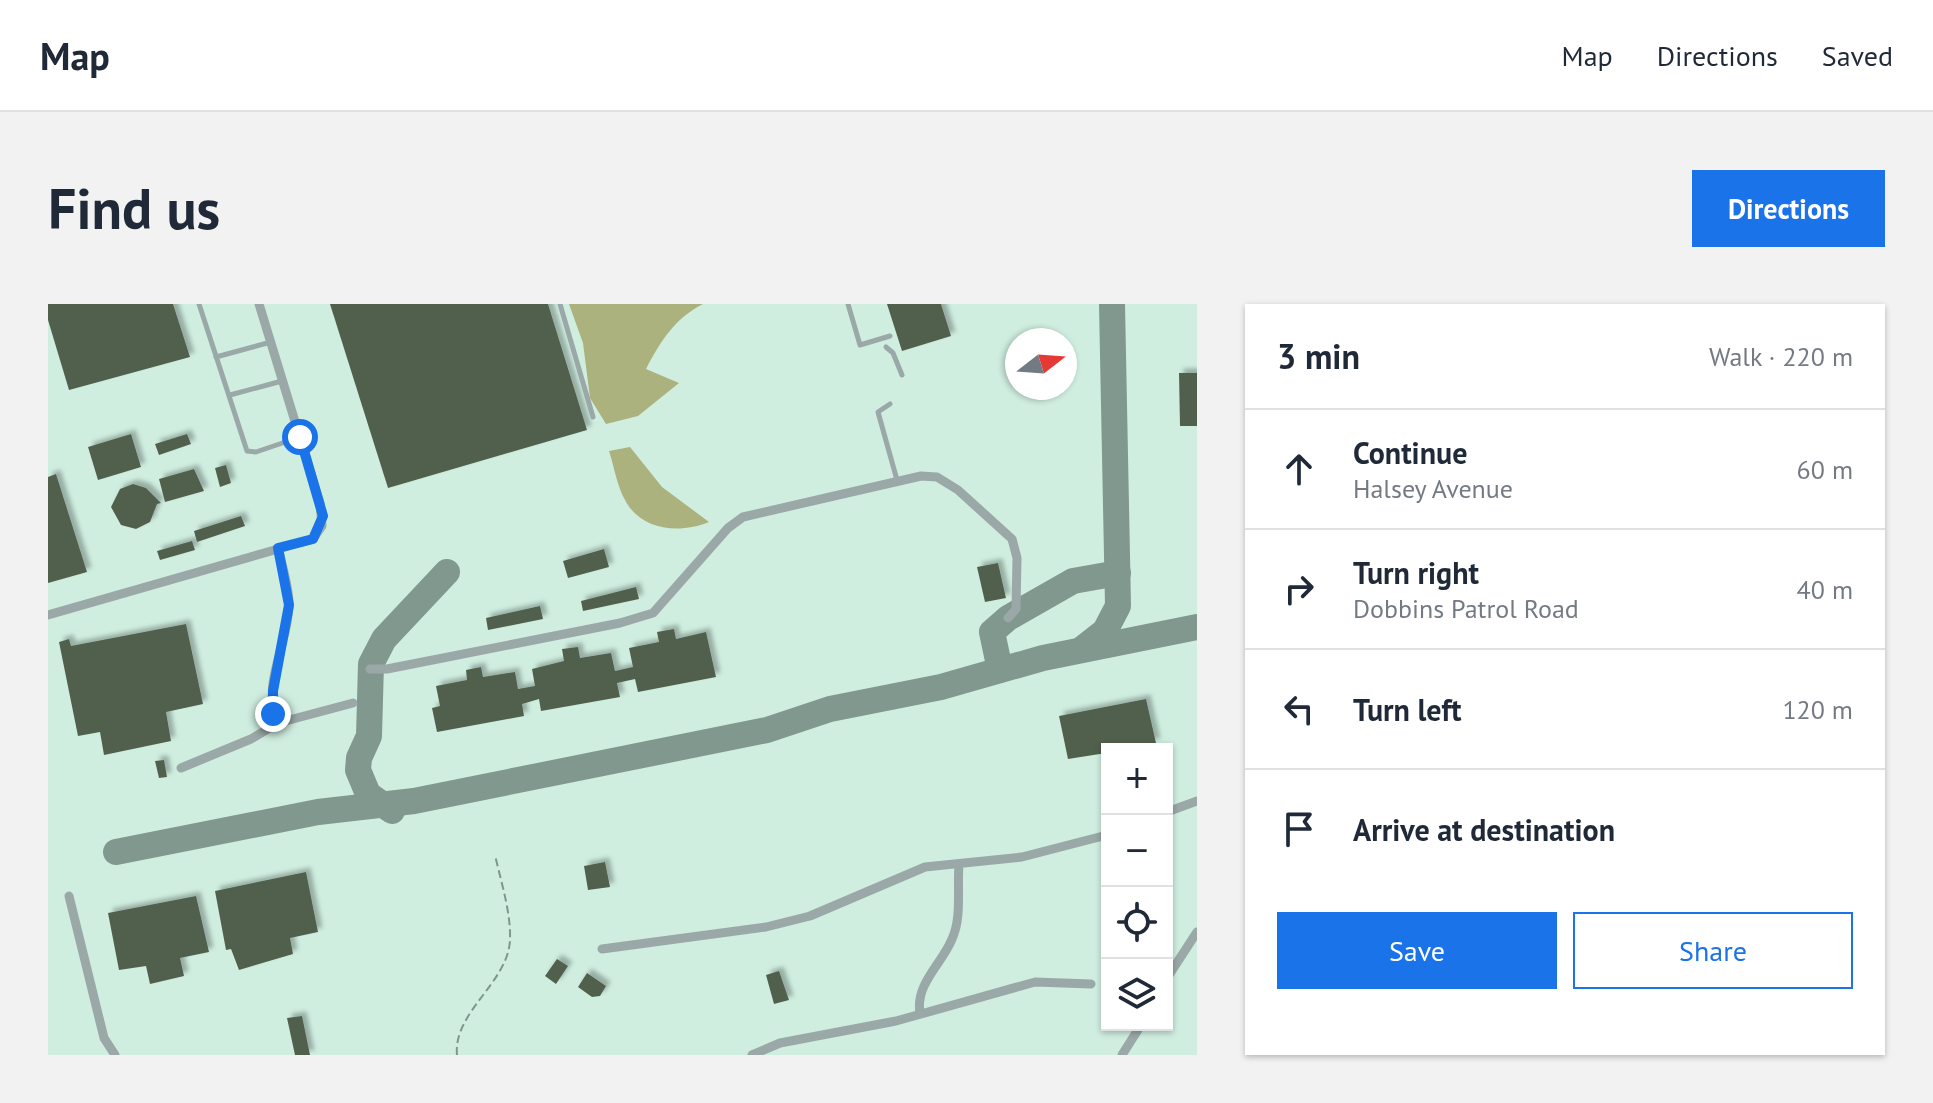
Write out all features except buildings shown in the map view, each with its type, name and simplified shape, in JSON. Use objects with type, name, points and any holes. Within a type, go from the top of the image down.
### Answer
[{"type":"street","points":[[48,615],[313,539],[323,516],[259,304]]},
{"type":"street","points":[[370,669],[387,669],[508,646],[653,613],[728,528],[743,517],[897,480],[937,477],[1012,539],[1017,558],[1016,609],[1008,618]]},
{"type":"street","points":[[278,548],[289,605],[273,691],[273,714],[278,723]]},
{"type":"street","points":[[181,768],[251,739],[278,723],[353,703]]},
{"type":"street","points":[[1173,810],[1197,801]]},
{"type":"street","points":[[602,949],[766,927],[810,916],[909,871],[1022,857],[1101,837]]},
{"type":"street","points":[[920,1013],[924,985],[953,939],[958,920],[959,864]]},
{"type":"street","points":[[69,896],[104,1038],[115,1055]]},
{"type":"street","points":[[1173,969],[1197,932]]},
{"type":"street","points":[[752,1055],[813,1034],[896,1021],[1035,982],[1091,984]]},
{"type":"street","points":[[1122,1055],[1137,1031]]},
{"type":"lane","points":[[199,304],[247,451],[256,452],[300,437]]},
{"type":"lane","points":[[560,304],[593,417]]},
{"type":"lane","points":[[848,304],[860,345],[890,336]]},
{"type":"lane","points":[[216,357],[271,342]]},
{"type":"lane","points":[[886,347],[893,353],[902,375]]},
{"type":"lane","points":[[230,395],[283,380]]},
{"type":"lane","points":[[890,404],[878,412],[897,480]]},
{"type":"path","points":[[457,1055],[456,1039],[501,967],[510,942],[495,855]]},
{"type":"green space","points":[[569,304],[703,304],[684,316],[669,332],[646,369],[679,383],[638,416],[606,424],[590,398],[583,343]]},
{"type":"green space","points":[[630,447],[662,487],[709,522],[686,528],[662,527],[651,524],[632,510],[620,489],[609,451]]},
{"type":"taxiway","points":[[1082,649],[1105,631],[1118,606],[1112,304]]},
{"type":"taxiway","points":[[392,811],[368,794],[358,770],[359,758],[369,736],[371,664],[384,639],[447,572]]},
{"type":"taxiway","points":[[1000,670],[992,632],[1008,618],[1073,581],[1118,573]]},
{"type":"taxiway","points":[[116,852],[318,812],[414,801],[767,730],[830,709],[941,687],[1043,658],[1197,627]]},
{"type":"route","points":[[273,714],[273,691],[289,605],[278,548],[313,539],[322,526],[323,516],[300,437]]}]
